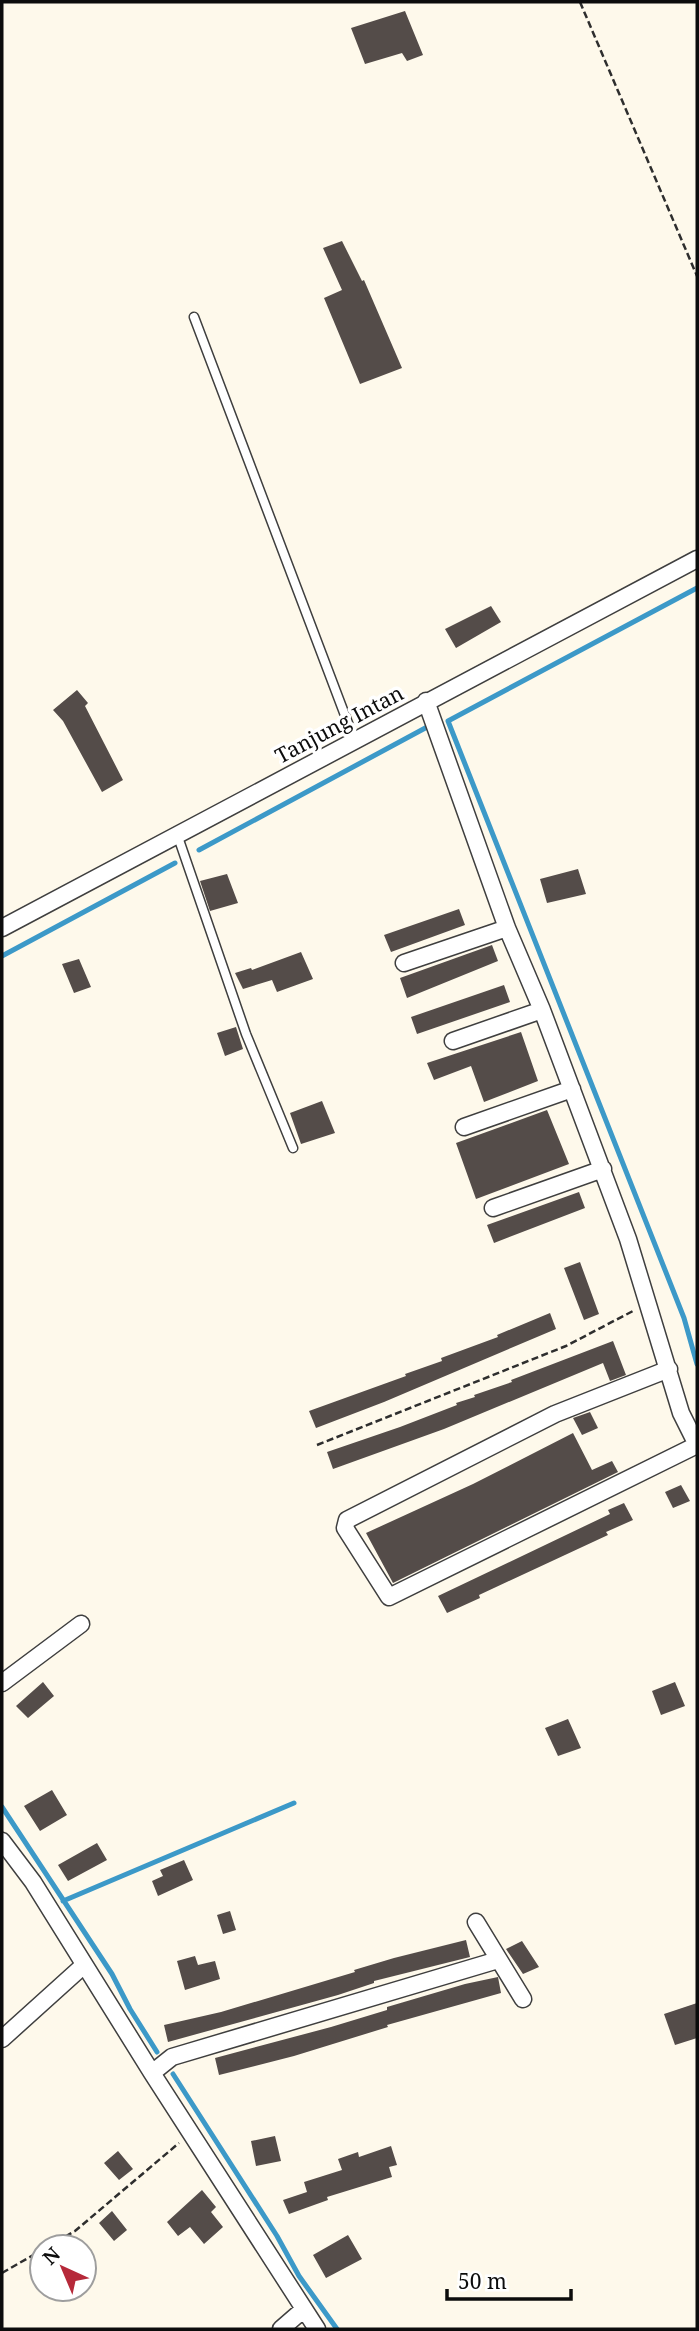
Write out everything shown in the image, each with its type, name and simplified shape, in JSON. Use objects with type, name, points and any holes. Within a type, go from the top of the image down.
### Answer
[{"type":"street","name":"Tanjung Intan","points":[[2,928],[697,559]]},
{"type":"street","points":[[426,701],[508,928],[603,1169],[649,1303],[669,1369],[681,1413],[697,1445],[389,1597],[345,1528],[347,1520],[555,1414],[669,1369]]},
{"type":"street","points":[[404,963],[508,928]]},
{"type":"street","points":[[453,1041],[542,1010]]},
{"type":"street","points":[[464,1127],[572,1089]]},
{"type":"street","points":[[493,1208],[603,1169]]},
{"type":"street","points":[[2,1683],[81,1624]]},
{"type":"street","points":[[2,1841],[33,1882],[317,2329]]},
{"type":"street","points":[[476,1922],[523,1999]]},
{"type":"street","points":[[152,2073],[172,2057],[498,1960]]},
{"type":"street","points":[[2,2039],[85,1965]]},
{"type":"street","points":[[281,2329],[304,2309]]},
{"type":"lane","points":[[194,317],[354,739]]},
{"type":"lane","points":[[177,834],[246,1034],[293,1148]]},
{"type":"path","points":[[580,2],[697,276]]},
{"type":"path","points":[[317,1445],[566,1346],[649,1303]]},
{"type":"path","points":[[72,2233],[191,2134]]},
{"type":"path","points":[[2,2273],[28,2258]]},
{"type":"building","points":[[405,11],[423,55],[407,61],[402,53],[365,64],[351,28]]},
{"type":"building","points":[[342,241],[362,281],[364,280],[402,368],[360,384],[324,298],[342,290],[323,248]]},
{"type":"building","points":[[491,606],[501,622],[456,648],[445,629]]},
{"type":"building","points":[[77,690],[88,703],[85,706],[123,780],[102,792],[63,721],[53,710]]},
{"type":"building","points":[[578,869],[586,894],[547,903],[540,879]]},
{"type":"building","points":[[227,874],[238,903],[210,911],[200,881]]},
{"type":"building","points":[[459,909],[465,925],[391,952],[384,935]]},
{"type":"building","points":[[492,945],[498,961],[407,998],[400,978]]},
{"type":"building","points":[[301,952],[313,979],[277,992],[272,980],[243,989],[235,973],[251,968],[252,970]]},
{"type":"building","points":[[79,959],[91,987],[74,993],[62,964]]},
{"type":"building","points":[[504,985],[510,1002],[417,1034],[411,1017]]},
{"type":"building","points":[[236,1027],[243,1049],[225,1056],[217,1033]]},
{"type":"building","points":[[521,1032],[538,1081],[484,1102],[471,1066],[434,1080],[427,1063]]},
{"type":"building","points":[[322,1101],[335,1133],[301,1144],[290,1113]]},
{"type":"building","points":[[547,1110],[569,1164],[476,1199],[456,1143]]},
{"type":"building","points":[[579,1192],[585,1208],[494,1243],[487,1225]]},
{"type":"building","points":[[580,1262],[599,1314],[584,1320],[564,1268]]},
{"type":"building","points":[[550,1313],[556,1329],[316,1428],[309,1411],[406,1376],[405,1374],[442,1361],[441,1358],[498,1337],[497,1335]]},
{"type":"building","points":[[613,1341],[626,1375],[610,1381],[603,1363],[444,1429],[333,1469],[327,1452],[457,1405],[456,1403],[475,1397],[474,1395]]},
{"type":"building","points":[[590,1412],[598,1428],[582,1435],[573,1418]]},
{"type":"building","points":[[573,1433],[592,1470],[612,1461],[618,1472],[393,1583],[366,1533],[473,1484]]},
{"type":"building","points":[[681,1485],[690,1501],[673,1508],[665,1492]]},
{"type":"building","points":[[624,1503],[633,1520],[606,1532],[608,1535],[479,1595],[480,1598],[447,1613],[438,1596],[610,1514],[608,1510]]},
{"type":"building","points":[[43,1682],[54,1696],[28,1718],[16,1706]]},
{"type":"building","points":[[675,1682],[685,1706],[661,1715],[652,1691]]},
{"type":"building","points":[[568,1719],[581,1748],[558,1756],[545,1728]]},
{"type":"building","points":[[52,1790],[67,1815],[40,1831],[24,1806]]},
{"type":"building","points":[[97,1843],[107,1860],[68,1881],[58,1865]]},
{"type":"building","points":[[184,1860],[193,1880],[158,1896],[152,1881],[163,1876],[160,1870]]},
{"type":"building","points":[[230,1911],[236,1930],[223,1934],[217,1915]]},
{"type":"building","points":[[466,1940],[470,1957],[374,1981],[338,1995],[168,2042],[164,2025],[221,2012],[394,1958]]},
{"type":"building","points":[[522,1941],[539,1967],[523,1974],[506,1949]]},
{"type":"building","points":[[195,1956],[198,1965],[215,1961],[220,1979],[185,1990],[177,1961]]},
{"type":"building","points":[[498,1977],[501,1993],[387,2025],[388,2027],[294,2056],[219,2075],[215,2058],[331,2027],[465,1984]]},
{"type":"building","points":[[697,2003],[697,2038],[675,2045],[664,2014]]},
{"type":"building","points":[[275,2136],[281,2161],[256,2166],[251,2141]]},
{"type":"building","points":[[391,2146],[397,2165],[389,2167],[392,2177],[327,2197],[328,2200],[289,2214],[283,2200],[307,2192],[304,2182],[342,2170],[338,2159],[358,2152],[359,2157]]},
{"type":"building","points":[[118,2151],[133,2169],[119,2180],[104,2163]]},
{"type":"building","points":[[202,2190],[216,2207],[211,2212],[223,2227],[204,2244],[190,2227],[178,2236],[167,2222]]},
{"type":"building","points":[[112,2211],[127,2230],[114,2241],[99,2223]]},
{"type":"building","points":[[348,2235],[362,2259],[326,2278],[313,2255]]},
{"type":"waterway","points":[[697,588],[448,721],[684,1318],[697,1364]]},
{"type":"waterway","points":[[199,850],[429,726]]},
{"type":"waterway","points":[[2,956],[175,863]]},
{"type":"waterway","points":[[63,1901],[294,1803]]},
{"type":"waterway","points":[[2,1807],[112,1974],[157,2052]]},
{"type":"waterway","points":[[173,2074],[277,2236],[299,2276],[337,2329]]}]
